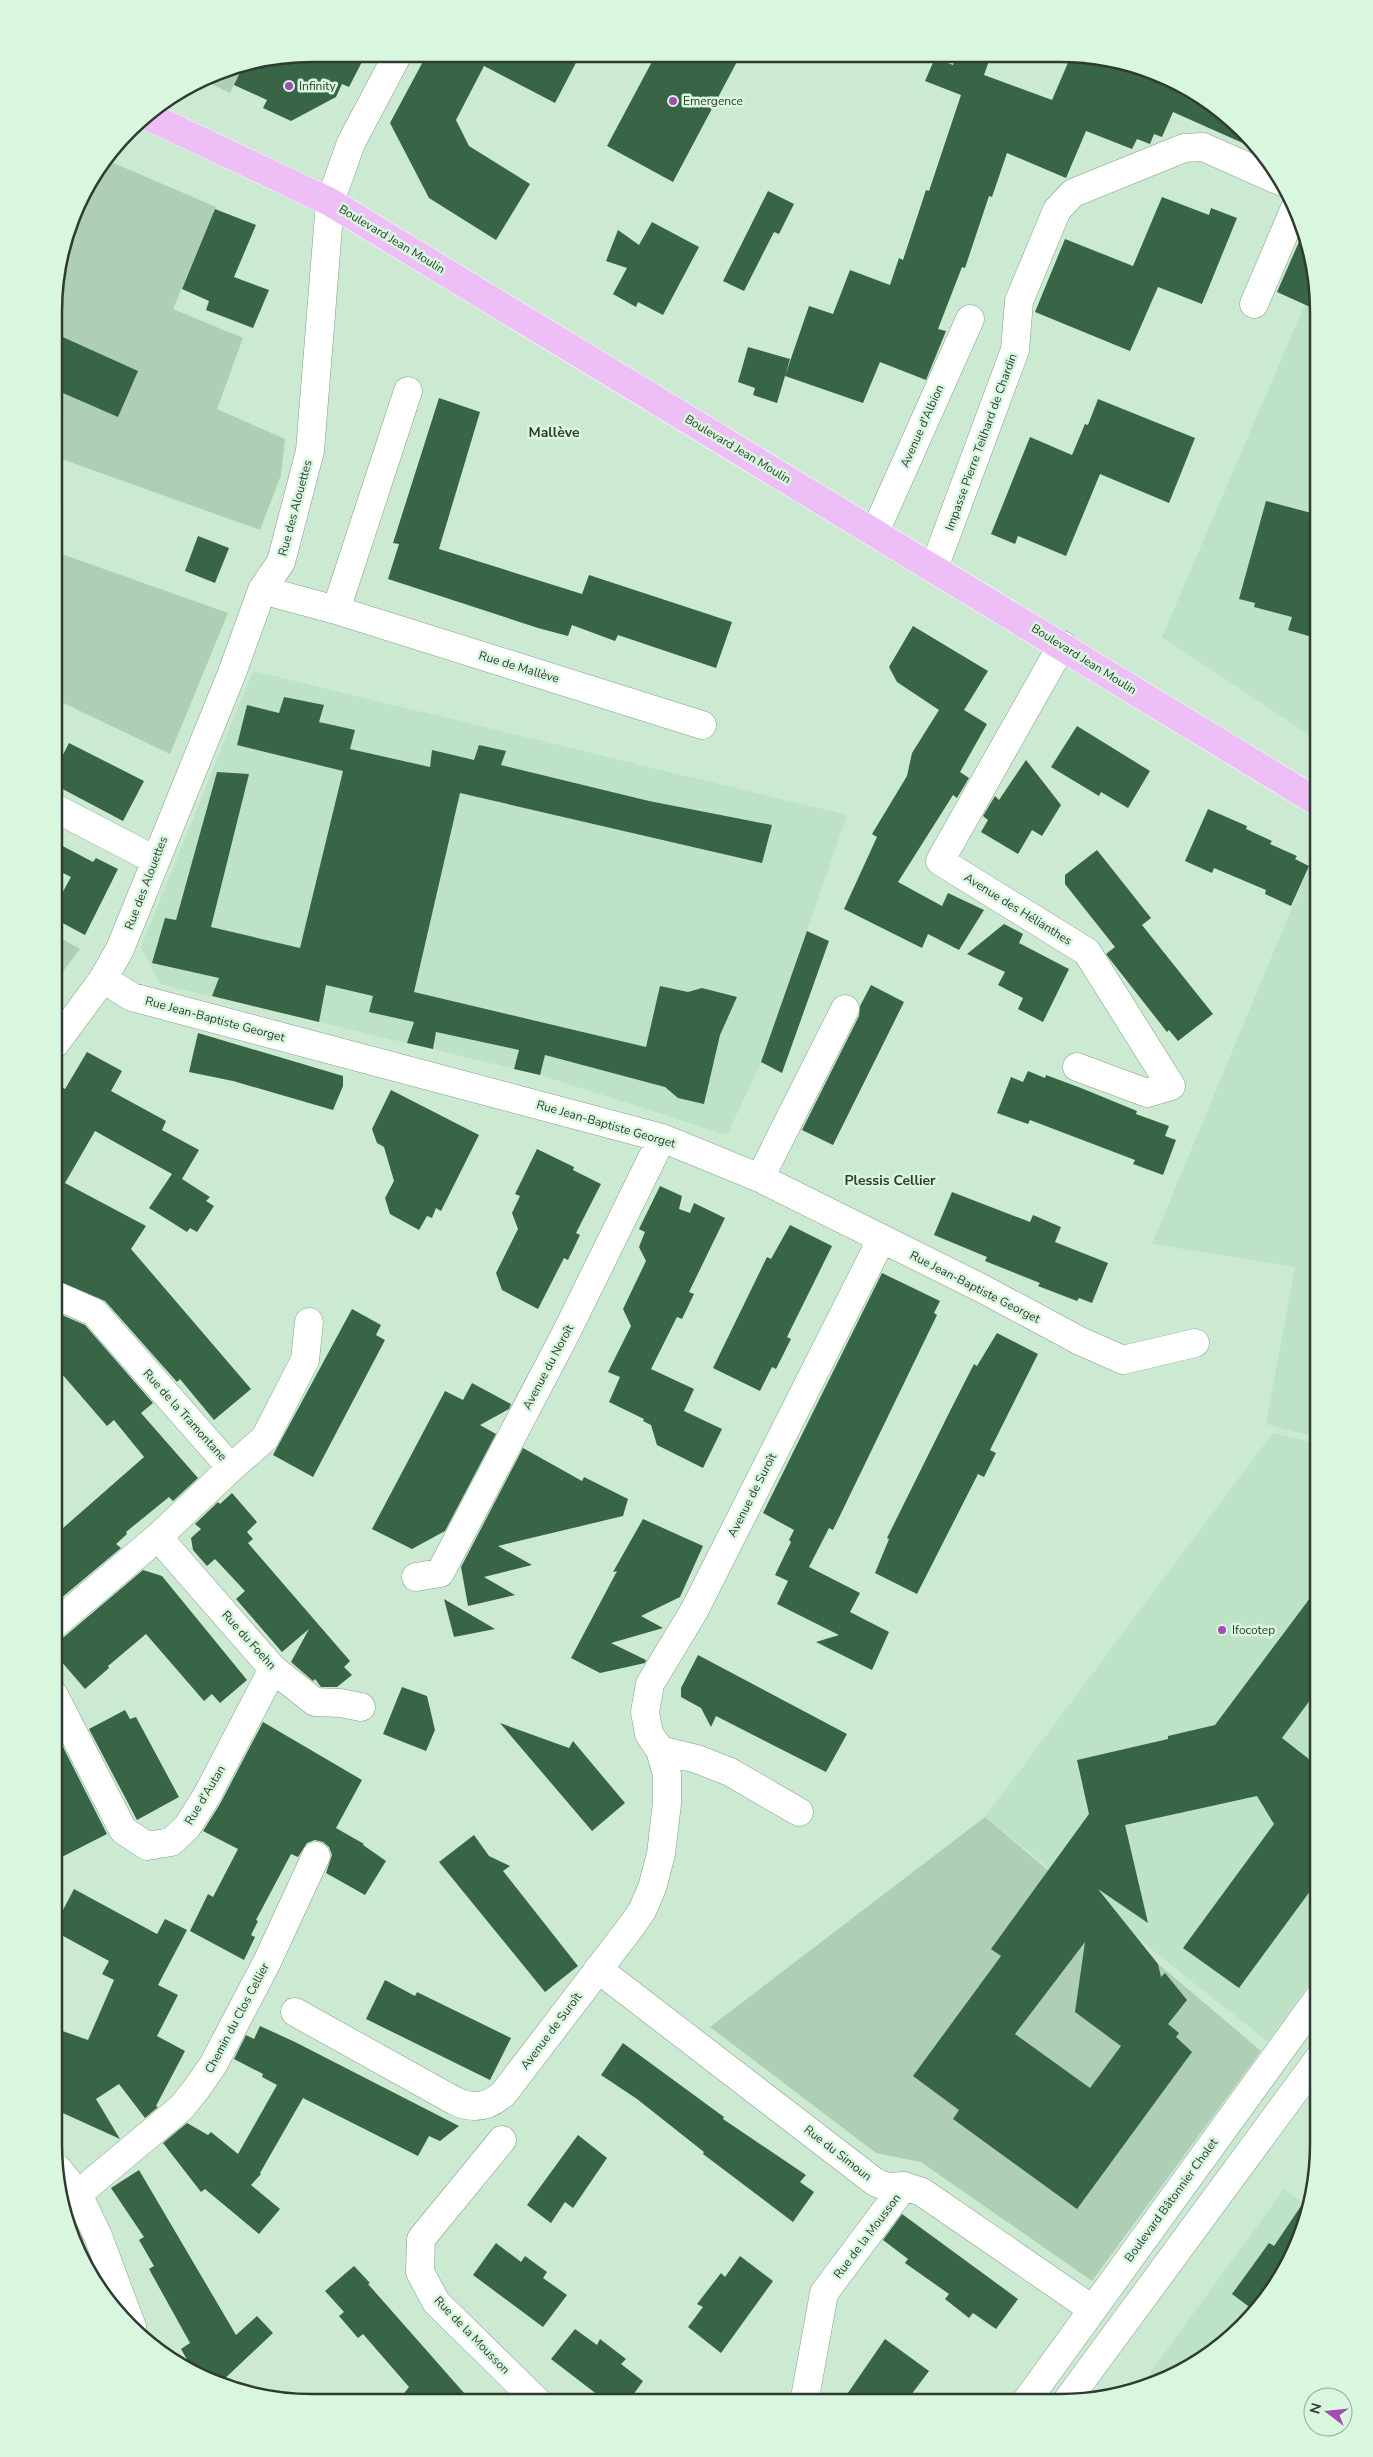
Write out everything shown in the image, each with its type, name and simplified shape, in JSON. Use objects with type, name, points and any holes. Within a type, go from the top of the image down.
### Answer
[{"type":"main road","name":"Boulevard Jean Moulin","points":[[154,119],[330,202],[1062,645],[1310,797]]},
{"type":"street","name":"Rue des Alouettes","points":[[62,1035],[104,980],[120,949],[232,673],[262,590],[281,562],[310,451],[330,202],[351,144],[394,62]]},
{"type":"street","name":"Impasse Pierre Teilhard de Chardin","points":[[934,568],[1015,350],[1019,301],[1056,210],[1073,193],[1184,148],[1203,148],[1271,177]]},
{"type":"street","points":[[1254,304],[1292,216]]},
{"type":"street","name":"Avenue d'Albion","points":[[875,532],[970,319]]},
{"type":"street","points":[[336,610],[408,390]]},
{"type":"street","name":"Rue de Mallève","points":[[262,590],[336,610],[702,725]]},
{"type":"street","name":"Avenue des Hélianthes","points":[[1062,645],[940,861],[1087,952],[1171,1086],[1147,1093],[1077,1067]]},
{"type":"street","points":[[62,812],[155,860]]},
{"type":"street","name":"Rue Jean-Baptiste Georget","points":[[104,980],[132,997],[662,1138],[760,1178],[1123,1360],[1195,1343]]},
{"type":"street","points":[[760,1178],[845,1009]]},
{"type":"street","name":"Avenue du Noroît","points":[[416,1577],[440,1573],[565,1335],[662,1138]]},
{"type":"street","name":"Avenue de Suroît","points":[[295,2012],[455,2101],[463,2105],[482,2107],[490,2104],[504,2093],[598,1970],[642,1911],[652,1888],[662,1854],[666,1775],[660,1750],[649,1734],[646,1719],[650,1684],[694,1611],[882,1240]]},
{"type":"street","name":"Rue de la Tramontane","points":[[62,1299],[94,1312],[231,1468],[264,1438],[306,1360],[309,1322]]},
{"type":"street","points":[[62,1618],[158,1537],[231,1468]]},
{"type":"street","name":"Rue du Foehn","points":[[158,1537],[273,1669],[315,1702],[340,1703],[361,1707]]},
{"type":"street","name":"Rue d'Autan","points":[[62,1711],[123,1830],[147,1846],[171,1842],[187,1827],[206,1797],[273,1669]]},
{"type":"street","points":[[660,1750],[697,1759],[730,1772],[799,1812]]},
{"type":"street","name":"Chemin du Clos Cellier","points":[[78,2194],[182,2107],[197,2088],[213,2065],[267,1962],[316,1856]]},
{"type":"street","name":"Rue du Simoun","points":[[598,1970],[876,2182],[887,2186],[904,2186],[922,2192],[1092,2309]]},
{"type":"street","name":"Boulevard Bâtonnier Cholet","points":[[1031,2394],[1310,2009]]},
{"type":"street","points":[[1072,2394],[1310,2070]]},
{"type":"street","name":"Rue de la Mousson","points":[[502,2140],[421,2239],[420,2272],[436,2302],[530,2394]]},
{"type":"street","points":[[65,2179],[78,2194],[98,2236],[126,2311]]},
{"type":"street","name":"Rue de la Mousson","points":[[805,2394],[824,2293],[904,2186]]},
{"type":"shaded area","points":[[239,74],[230,93],[211,84]]},
{"type":"shaded area","points":[[112,162],[216,207],[173,309],[243,338],[217,409],[285,439],[281,475],[260,530],[62,459],[62,312],[67,263],[81,217],[96,187]]},
{"type":"shaded area","points":[[1310,293],[1310,735],[1162,637]]},
{"type":"shaded area","points":[[62,554],[228,613],[170,754],[62,702]]},
{"type":"shaded area","points":[[253,671],[847,815],[761,1063],[727,1135],[540,1075],[160,984],[141,947]]},
{"type":"shaded area","points":[[1310,865],[1310,1436],[1266,1424],[1295,1267],[1152,1244]]},
{"type":"shaded area","points":[[62,939],[80,949],[62,973]]},
{"type":"shaded area","name":"Ifocotep","points":[[1273,1433],[1310,1442],[1310,1983],[1268,2042],[985,1817]]},
{"type":"shaded area","points":[[985,1817],[1261,2051],[1092,2281],[921,2162],[876,2153],[710,2027]]},
{"type":"shaded area","points":[[1284,2189],[1304,2204],[1285,2255],[1268,2284],[1249,2309],[1225,2333],[1200,2352],[1171,2369],[1145,2380]]},
{"type":"building","name":"Infinity","points":[[312,62],[362,62],[349,87],[342,84],[336,97],[291,121],[263,108],[267,100],[234,85],[239,74],[263,67]]},
{"type":"building","points":[[423,62],[576,62],[555,103],[484,66],[456,120],[469,146],[530,184],[496,240],[429,198],[390,123]]},
{"type":"building","name":"Emergence","points":[[652,62],[737,62],[673,182],[607,146]]},
{"type":"building","points":[[933,62],[945,62],[953,65],[954,62],[989,62],[984,75],[1052,100],[1068,62],[1110,67],[1156,81],[1186,96],[1213,114],[1245,144],[1173,112],[1162,137],[1154,134],[1150,144],[1137,139],[1132,149],[1086,131],[1066,178],[1007,153],[992,197],[989,196],[965,268],[962,267],[938,329],[946,331],[926,380],[880,362],[863,403],[785,376],[809,306],[833,314],[850,270],[890,285],[899,258],[903,260],[926,190],[929,191],[961,95],[925,81]]},
{"type":"building","points":[[768,191],[794,204],[779,234],[774,232],[744,291],[723,281]]},
{"type":"building","points":[[1162,197],[1209,215],[1211,208],[1237,218],[1202,304],[1158,287],[1130,351],[1035,312],[1065,239],[1133,266]]},
{"type":"building","points":[[215,209],[256,225],[234,277],[269,290],[253,328],[206,310],[209,301],[182,289]]},
{"type":"building","points":[[652,222],[699,247],[663,315],[638,302],[636,307],[613,294],[627,268],[606,261],[618,230],[639,245]]},
{"type":"building","points":[[1300,240],[1306,263],[1310,307],[1277,292]]},
{"type":"building","points":[[62,337],[138,371],[118,417],[62,393]]},
{"type":"building","points":[[748,347],[790,359],[777,403],[753,395],[755,388],[738,382]]},
{"type":"building","points":[[439,398],[480,412],[439,549],[582,594],[589,575],[732,622],[716,668],[618,635],[615,641],[572,625],[568,636],[538,628],[388,579],[399,544],[393,543]]},
{"type":"building","points":[[1098,399],[1195,438],[1169,503],[1100,474],[1066,556],[1018,536],[1015,544],[991,534],[1030,437],[1072,455],[1085,424],[1088,425]]},
{"type":"building","points":[[1266,501],[1310,513],[1310,636],[1288,630],[1292,617],[1254,607],[1255,603],[1239,599]]},
{"type":"building","points":[[198,536],[229,548],[215,583],[185,571]]},
{"type":"building","points":[[913,626],[988,671],[964,710],[987,724],[960,772],[969,778],[957,798],[953,795],[898,882],[942,906],[948,893],[984,910],[959,950],[928,934],[922,948],[844,909],[877,837],[872,834],[907,776],[912,753],[939,710],[897,682],[889,667]]},
{"type":"building","points":[[284,697],[324,705],[319,722],[355,730],[350,749],[430,767],[432,750],[474,760],[479,745],[506,751],[501,765],[649,801],[772,825],[762,863],[460,793],[414,992],[646,1047],[660,986],[688,992],[702,988],[737,997],[720,1035],[704,1104],[678,1098],[665,1087],[545,1055],[540,1075],[514,1069],[519,1050],[436,1032],[433,1049],[407,1043],[414,1022],[369,1012],[373,996],[326,985],[319,1022],[212,996],[219,978],[152,963],[165,918],[176,920],[217,772],[249,774],[211,927],[300,948],[343,771],[237,745],[247,705],[279,713]]},
{"type":"building","points":[[1077,726],[1150,771],[1128,808],[1101,792],[1099,796],[1051,767]]},
{"type":"building","points":[[69,743],[144,781],[123,821],[62,789],[62,756]]},
{"type":"building","points":[[1026,760],[1061,805],[1042,836],[1032,830],[1018,854],[981,832],[988,820],[983,816],[995,796],[999,800]]},
{"type":"building","points":[[1208,809],[1247,826],[1246,829],[1272,841],[1270,844],[1297,856],[1295,859],[1309,866],[1291,906],[1265,894],[1266,890],[1214,868],[1212,873],[1185,861]]},
{"type":"building","points":[[62,846],[93,862],[96,858],[118,869],[85,935],[62,923],[62,893],[71,877],[62,872]]},
{"type":"building","points":[[1097,850],[1151,918],[1142,925],[1213,1014],[1178,1041],[1169,1030],[1167,1032],[1106,954],[1115,947],[1065,884],[1065,875]]},
{"type":"building","points":[[1004,924],[1023,934],[1019,943],[1069,969],[1043,1022],[1018,1009],[1023,998],[998,985],[1005,972],[967,954]]},
{"type":"building","points":[[807,931],[829,941],[782,1073],[761,1062]]},
{"type":"building","points":[[871,985],[904,1002],[833,1145],[802,1130],[859,1016],[860,1006]]},
{"type":"building","points":[[198,1033],[343,1076],[343,1086],[333,1110],[233,1081],[189,1072]]},
{"type":"building","points":[[87,1052],[122,1071],[111,1091],[166,1121],[162,1130],[199,1150],[182,1179],[210,1197],[206,1201],[214,1206],[197,1232],[190,1228],[187,1232],[149,1208],[172,1174],[95,1131],[65,1183],[146,1226],[131,1249],[251,1389],[214,1420],[180,1379],[177,1382],[105,1301],[62,1283],[62,1088],[65,1089]]},
{"type":"building","points":[[1028,1071],[1045,1078],[1046,1075],[1081,1088],[1137,1111],[1136,1114],[1169,1126],[1165,1136],[1176,1140],[1163,1175],[1133,1164],[1135,1160],[1030,1120],[1028,1124],[997,1113],[1011,1077],[1023,1082]]},
{"type":"building","points":[[391,1090],[479,1135],[441,1211],[436,1208],[432,1218],[427,1216],[419,1230],[390,1214],[385,1198],[394,1181],[384,1147],[377,1143],[372,1129]]},
{"type":"building","points":[[537,1149],[574,1167],[573,1170],[601,1184],[576,1233],[580,1235],[568,1260],[564,1258],[538,1309],[502,1290],[496,1273],[518,1229],[512,1213],[520,1196],[515,1194]]},
{"type":"building","points":[[660,1186],[682,1196],[679,1209],[690,1213],[694,1203],[725,1218],[689,1292],[694,1294],[682,1319],[677,1317],[651,1369],[694,1389],[684,1411],[722,1429],[703,1468],[657,1445],[651,1425],[643,1421],[644,1419],[609,1402],[620,1377],[608,1372],[631,1326],[623,1309],[646,1261],[639,1247],[645,1232],[639,1229]]},
{"type":"building","points":[[952,1192],[1030,1222],[1033,1215],[1061,1227],[1055,1242],[1108,1263],[1092,1303],[1079,1298],[1077,1301],[1038,1286],[1040,1283],[985,1261],[987,1257],[934,1235]]},
{"type":"building","points":[[790,1225],[832,1246],[787,1337],[791,1339],[776,1369],[772,1367],[760,1391],[713,1368],[767,1257],[771,1259]]},
{"type":"building","points":[[882,1273],[940,1301],[934,1313],[937,1315],[833,1530],[829,1528],[809,1567],[860,1593],[850,1612],[889,1632],[872,1670],[816,1642],[839,1635],[777,1604],[788,1581],[775,1575],[791,1542],[789,1540],[794,1530],[763,1513]]},
{"type":"building","points":[[352,1309],[381,1325],[376,1335],[385,1340],[313,1477],[273,1455]]},
{"type":"building","points":[[62,1315],[85,1325],[153,1403],[141,1413],[198,1478],[173,1501],[169,1497],[126,1532],[127,1534],[116,1544],[121,1548],[62,1597],[62,1529],[144,1457],[114,1420],[107,1426],[62,1374]]},
{"type":"building","points":[[997,1333],[1038,1354],[990,1450],[996,1453],[984,1477],[978,1474],[917,1594],[875,1573],[889,1539],[887,1538],[950,1411],[974,1364],[977,1366]]},
{"type":"building","points":[[472,1383],[511,1404],[509,1409],[480,1425],[496,1434],[445,1531],[412,1549],[372,1529],[445,1391],[463,1400]]},
{"type":"building","points":[[523,1448],[582,1481],[584,1477],[628,1499],[623,1516],[498,1546],[532,1565],[484,1577],[515,1595],[468,1606],[461,1567]]},
{"type":"building","points":[[232,1493],[257,1522],[247,1532],[253,1539],[248,1543],[350,1661],[344,1667],[352,1675],[337,1687],[321,1687],[315,1679],[313,1681],[291,1662],[309,1629],[282,1652],[236,1599],[245,1591],[215,1559],[207,1566],[193,1550],[191,1538],[201,1529],[195,1524],[218,1502],[220,1504]]},
{"type":"building","points":[[643,1519],[703,1546],[680,1597],[641,1616],[663,1628],[611,1643],[646,1660],[645,1663],[600,1673],[571,1658],[617,1571],[613,1572]]},
{"type":"building","points":[[143,1570],[162,1576],[247,1680],[220,1703],[212,1694],[204,1701],[146,1634],[108,1666],[109,1668],[85,1689],[62,1662],[62,1638]]},
{"type":"building","points":[[1310,1598],[1310,1700],[1282,1738],[1310,1760],[1310,1891],[1239,1988],[1183,1948],[1274,1824],[1257,1796],[1125,1825],[1148,1923],[1098,1889],[1158,1964],[1161,1977],[1165,1973],[1187,2000],[1168,2024],[1179,2033],[1176,2037],[1192,2052],[1077,2209],[953,2119],[959,2110],[913,2076],[1001,1956],[991,1949],[1089,1814],[1077,1760],[1168,1739],[1168,1736],[1215,1725]],"holes":[[[1085,1942],[1075,2012],[1121,2046],[1090,2088],[1015,2034]]]},
{"type":"building","points":[[444,1599],[495,1629],[454,1637]]},
{"type":"building","points":[[698,1655],[847,1734],[826,1772],[716,1716],[711,1727],[701,1708],[681,1697],[681,1688]]},
{"type":"building","points":[[402,1687],[427,1696],[435,1730],[426,1751],[383,1734]]},
{"type":"building","points":[[125,1710],[130,1719],[136,1717],[179,1797],[137,1820],[89,1729]]},
{"type":"building","points":[[263,1722],[362,1780],[336,1828],[364,1844],[386,1861],[365,1895],[326,1873],[332,1855],[329,1847],[323,1842],[315,1840],[307,1843],[298,1857],[291,1854],[256,1920],[258,1921],[251,1935],[255,1937],[244,1960],[190,1931],[208,1894],[213,1897],[238,1849],[203,1831],[220,1804]]},
{"type":"building","points":[[500,1723],[569,1748],[573,1741],[625,1803],[592,1831]]},
{"type":"building","points":[[62,1745],[107,1834],[62,1857]]},
{"type":"building","points":[[474,1835],[489,1856],[510,1866],[503,1871],[578,1966],[545,1992],[439,1862]]},
{"type":"building","points":[[74,1889],[157,1934],[165,1919],[187,1930],[158,1985],[178,1995],[157,2036],[185,2051],[156,2106],[158,2107],[145,2118],[119,2084],[96,2099],[120,2139],[62,2113],[62,2031],[88,2040],[114,1980],[102,1974],[109,1961],[62,1935],[62,1912]]},
{"type":"building","points":[[385,1980],[415,1996],[417,1992],[511,2038],[490,2080],[366,2019]]},
{"type":"building","points":[[260,2026],[459,2126],[440,2141],[429,2136],[418,2156],[303,2098],[261,2174],[251,2185],[280,2209],[259,2234],[205,2189],[201,2192],[163,2143],[187,2123],[208,2135],[211,2132],[238,2154],[277,2085],[262,2077],[263,2074],[234,2059],[246,2035],[254,2039]]},
{"type":"building","points":[[623,2043],[724,2117],[723,2119],[806,2175],[800,2182],[814,2192],[793,2222],[703,2154],[704,2152],[637,2099],[601,2075]]},
{"type":"building","points":[[578,2135],[607,2158],[573,2208],[565,2202],[551,2223],[527,2205]]},
{"type":"building","points":[[139,2170],[236,2335],[257,2316],[273,2333],[225,2379],[188,2362],[181,2349],[190,2343],[149,2269],[154,2266],[139,2240],[144,2237],[111,2188]]},
{"type":"building","points":[[1301,2206],[1303,2207],[1285,2255],[1268,2284],[1250,2308],[1232,2294],[1269,2243],[1274,2246]]},
{"type":"building","points":[[902,2214],[1018,2299],[996,2329],[973,2313],[969,2318],[945,2299],[949,2294],[905,2263],[908,2259],[883,2240]]},
{"type":"building","points":[[496,2243],[521,2262],[525,2256],[547,2272],[543,2278],[567,2295],[543,2327],[473,2275]]},
{"type":"building","points":[[740,2256],[773,2281],[721,2353],[688,2327],[703,2307],[697,2304],[721,2273],[725,2277]]},
{"type":"building","points":[[354,2266],[465,2394],[404,2394],[409,2387],[363,2334],[358,2338],[339,2316],[344,2312],[325,2291]]},
{"type":"building","points":[[575,2329],[597,2345],[600,2339],[626,2359],[621,2364],[643,2381],[634,2394],[597,2394],[551,2359]]},
{"type":"building","points":[[885,2339],[929,2371],[912,2394],[847,2394]]},
{"type":"place","name":"Infinity","points":[[289,86]]},
{"type":"place","name":"Emergence","points":[[673,101]]},
{"type":"place","name":"Ifocotep","points":[[1222,1630]]},
{"type":"district","name":"Mallève","points":[[554,432]]},
{"type":"district","name":"Plessis Cellier","points":[[890,1180]]}]
